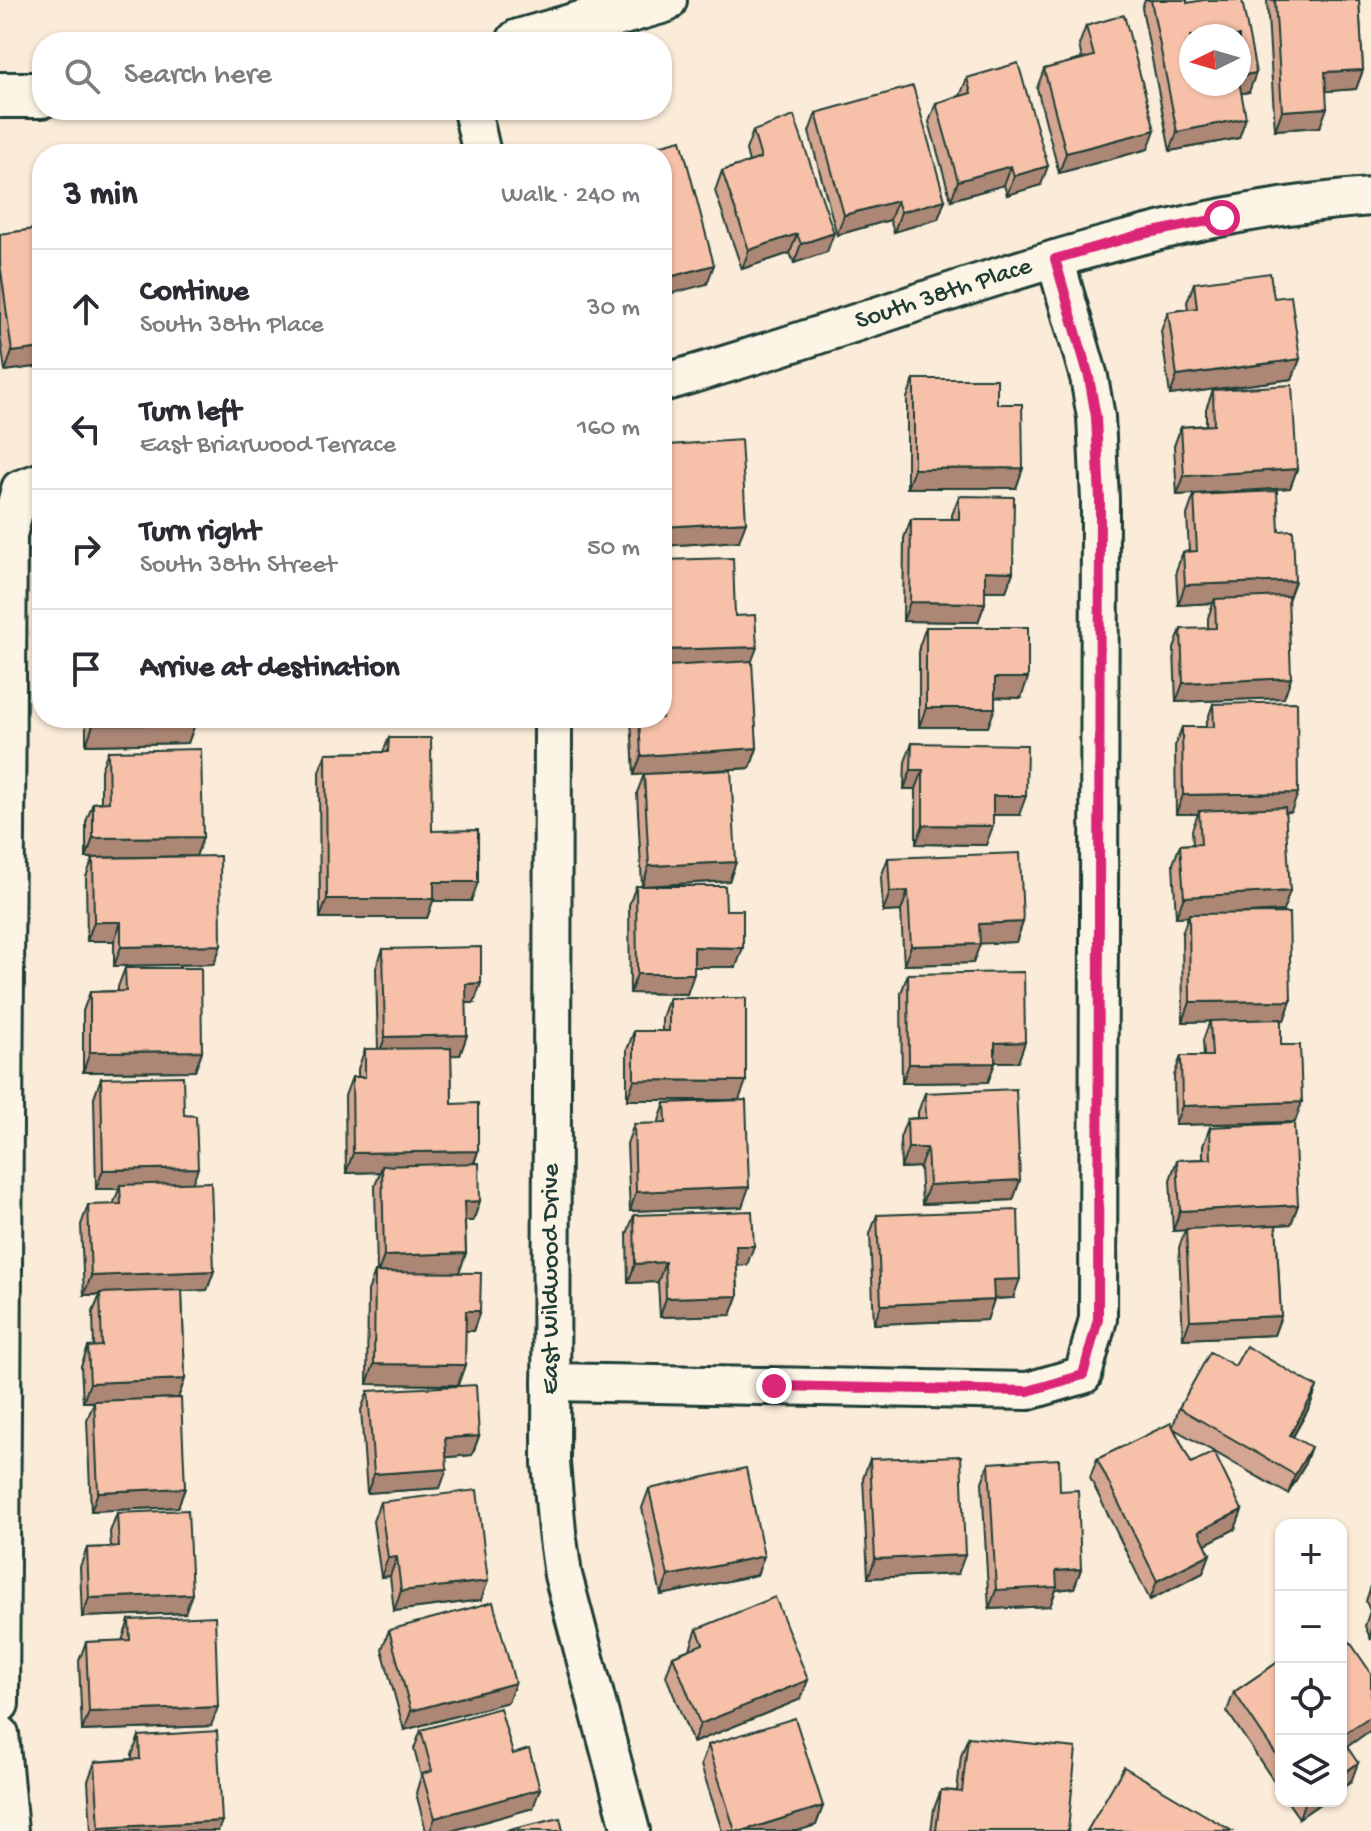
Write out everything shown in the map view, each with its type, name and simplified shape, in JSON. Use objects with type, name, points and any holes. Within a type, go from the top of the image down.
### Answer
[{"type":"street","points":[[554,32],[664,0]]},
{"type":"street","points":[[0,95],[32,95]]},
{"type":"street","points":[[474,120],[480,144]]},
{"type":"street","name":"South 38th Place","points":[[672,380],[760,356],[1055,259],[1138,235],[1306,201],[1371,197]]},
{"type":"street","points":[[551,1382],[1028,1391],[1083,1375],[1098,1319],[1100,500],[1096,417],[1089,377],[1055,259]]},
{"type":"street","points":[[0,1704],[8,535],[31,485]]},
{"type":"street","name":"East Wildwood Drive","points":[[553,728],[551,1463],[563,1575],[631,1831]]},
{"type":"street","points":[[0,1734],[9,1831]]},
{"type":"building","points":[[1151,0],[1187,0],[1187,3],[1242,0],[1247,24],[1179,24],[1179,96],[1242,96],[1246,118],[1177,132]]},
{"type":"building","points":[[1275,0],[1359,0],[1363,70],[1325,72],[1327,108],[1282,111]]},
{"type":"building","points":[[1124,15],[1155,130],[1066,153],[1044,69],[1094,56],[1086,26]]},
{"type":"building","points":[[1251,47],[1256,73],[1251,74]]},
{"type":"building","points":[[1018,63],[1048,166],[1014,176],[1011,166],[958,181],[936,103],[971,93],[967,78]]},
{"type":"building","points":[[913,86],[945,200],[901,212],[897,201],[844,215],[816,113]]},
{"type":"building","points":[[794,116],[834,233],[801,244],[797,234],[749,250],[722,171],[761,158],[753,131]]},
{"type":"building","points":[[681,140],[714,265],[672,276],[672,144],[666,144]]},
{"type":"building","points":[[32,229],[32,349],[12,352],[0,263],[0,234]]},
{"type":"building","points":[[1270,273],[1274,298],[1291,296],[1300,359],[1177,376],[1168,312],[1197,308],[1194,283]]},
{"type":"building","points":[[914,379],[997,379],[997,404],[1022,404],[1023,468],[914,469]]},
{"type":"building","points":[[1292,385],[1297,469],[1184,476],[1181,427],[1214,425],[1213,390]]},
{"type":"building","points":[[741,440],[746,522],[672,526],[672,445]]},
{"type":"building","points":[[1277,491],[1279,531],[1293,530],[1295,581],[1185,585],[1183,552],[1197,551],[1194,495]]},
{"type":"building","points":[[959,496],[1014,497],[1013,572],[985,571],[985,603],[910,602],[911,519],[959,519]]},
{"type":"building","points":[[733,558],[735,616],[755,615],[757,647],[672,650],[672,560]]},
{"type":"building","points":[[1288,596],[1291,678],[1183,683],[1181,629],[1216,628],[1215,599]]},
{"type":"building","points":[[926,627],[1028,627],[1028,678],[995,678],[995,708],[926,708]]},
{"type":"building","points":[[752,661],[757,748],[641,756],[640,728],[672,728],[672,666]]},
{"type":"building","points":[[1297,702],[1298,793],[1183,795],[1182,727],[1214,727],[1213,704]]},
{"type":"building","points":[[389,738],[431,738],[432,831],[478,830],[478,882],[434,882],[434,899],[327,899],[326,753],[388,752]]},
{"type":"building","points":[[912,743],[1027,745],[1026,796],[993,796],[993,826],[923,825],[923,770],[911,770]]},
{"type":"building","points":[[201,749],[203,837],[93,838],[93,803],[109,802],[108,751]]},
{"type":"building","points":[[731,770],[736,862],[649,866],[644,774]]},
{"type":"building","points":[[1285,807],[1290,891],[1184,897],[1180,845],[1201,844],[1199,811]]},
{"type":"building","points":[[1020,853],[1023,922],[979,924],[980,944],[911,946],[908,891],[890,892],[888,858]]},
{"type":"building","points":[[220,856],[221,945],[121,947],[121,922],[94,922],[93,858]]},
{"type":"building","points":[[636,886],[725,886],[726,910],[743,910],[743,948],[694,947],[694,974],[637,974]]},
{"type":"building","points":[[1289,913],[1291,1001],[1190,1002],[1189,914]]},
{"type":"building","points":[[481,947],[481,983],[466,984],[467,1035],[385,1037],[383,949]]},
{"type":"building","points":[[125,968],[201,968],[202,1051],[90,1052],[90,992],[126,991]]},
{"type":"building","points":[[1024,972],[1025,1042],[995,1043],[995,1063],[909,1064],[908,974]]},
{"type":"building","points":[[669,998],[746,998],[746,1081],[634,1080],[634,1031],[669,1031]]},
{"type":"building","points":[[1281,1019],[1281,1045],[1300,1045],[1302,1102],[1182,1106],[1181,1056],[1212,1056],[1210,1021]]},
{"type":"building","points":[[451,1048],[452,1104],[478,1103],[478,1151],[353,1153],[352,1077],[365,1077],[365,1049]]},
{"type":"building","points":[[183,1076],[184,1115],[196,1116],[198,1168],[103,1170],[101,1078]]},
{"type":"building","points":[[1016,1089],[1020,1180],[929,1185],[927,1148],[908,1148],[907,1119],[926,1118],[925,1093]]},
{"type":"building","points":[[746,1100],[749,1187],[636,1192],[634,1124],[666,1123],[665,1103]]},
{"type":"building","points":[[1294,1123],[1298,1205],[1180,1211],[1177,1160],[1211,1159],[1210,1127]]},
{"type":"building","points":[[479,1163],[480,1201],[464,1202],[466,1253],[384,1256],[382,1166]]},
{"type":"building","points":[[211,1182],[214,1271],[91,1276],[88,1205],[121,1204],[120,1185]]},
{"type":"building","points":[[1018,1210],[1020,1279],[993,1280],[994,1300],[881,1305],[877,1215]]},
{"type":"building","points":[[752,1211],[754,1246],[736,1246],[738,1296],[666,1298],[665,1262],[635,1264],[634,1215]]},
{"type":"building","points":[[1276,1225],[1281,1316],[1190,1320],[1186,1229]]},
{"type":"building","points":[[375,1272],[481,1273],[480,1311],[466,1311],[465,1365],[374,1364]]},
{"type":"building","points":[[182,1290],[185,1379],[90,1383],[88,1347],[102,1346],[100,1293]]},
{"type":"building","points":[[1246,1346],[1317,1387],[1290,1435],[1311,1447],[1295,1475],[1179,1408],[1210,1352],[1235,1366]]},
{"type":"building","points":[[476,1385],[479,1436],[445,1438],[447,1469],[374,1474],[368,1391]]},
{"type":"building","points":[[181,1398],[185,1488],[98,1492],[94,1401]]},
{"type":"building","points":[[1171,1423],[1191,1463],[1214,1452],[1242,1510],[1199,1531],[1210,1554],[1157,1581],[1097,1459]]},
{"type":"building","points":[[961,1456],[965,1555],[875,1559],[870,1459]]},
{"type":"building","points":[[1059,1459],[1060,1491],[1078,1490],[1081,1569],[1056,1571],[1057,1587],[996,1590],[989,1463]]},
{"type":"building","points":[[746,1468],[764,1556],[668,1576],[649,1489]]},
{"type":"building","points":[[477,1490],[488,1581],[401,1591],[397,1557],[388,1558],[380,1502]]},
{"type":"building","points":[[188,1510],[192,1594],[89,1598],[87,1548],[119,1547],[117,1513]]},
{"type":"building","points":[[775,1597],[808,1680],[700,1724],[673,1656],[703,1644],[697,1629]]},
{"type":"building","points":[[493,1602],[515,1683],[411,1711],[389,1630]]},
{"type":"building","points":[[215,1616],[218,1707],[89,1712],[86,1642],[130,1640],[129,1620]]},
{"type":"building","points":[[1347,1638],[1371,1673],[1371,1716],[1347,1732]]},
{"type":"building","points":[[1275,1664],[1275,1753],[1234,1692]]},
{"type":"building","points":[[500,1708],[513,1754],[529,1749],[540,1789],[435,1818],[422,1774],[432,1771],[421,1730]]},
{"type":"building","points":[[795,1718],[823,1806],[735,1831],[708,1745]]},
{"type":"building","points":[[217,1731],[222,1821],[99,1828],[95,1762],[140,1759],[139,1736]]},
{"type":"building","points":[[968,1737],[1076,1748],[1068,1831],[936,1831],[941,1790],[962,1792]]},
{"type":"building","points":[[1347,1747],[1358,1763],[1347,1771]]},
{"type":"building","points":[[1124,1767],[1232,1831],[1087,1831]]},
{"type":"building","points":[[560,1818],[563,1831],[505,1831]]},
{"type":"route","points":[[774,1386],[1028,1391],[1083,1375],[1098,1319],[1100,500],[1096,417],[1089,377],[1055,259],[1138,235],[1222,218]]}]
